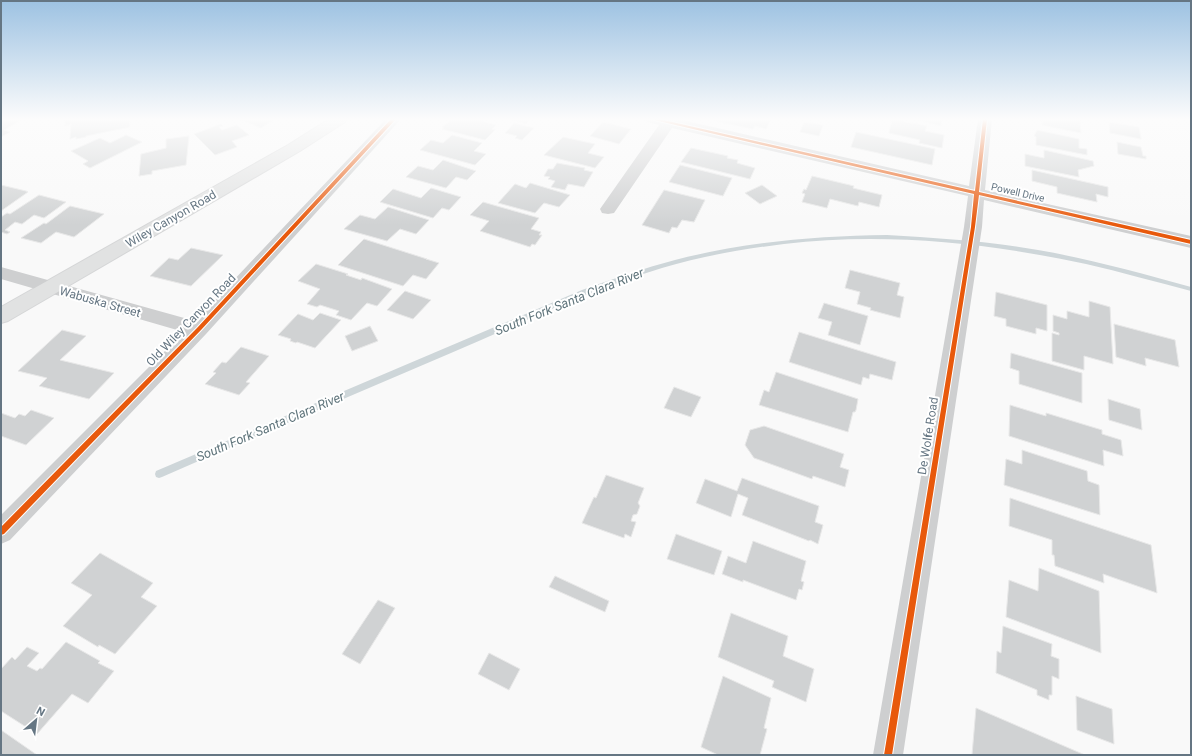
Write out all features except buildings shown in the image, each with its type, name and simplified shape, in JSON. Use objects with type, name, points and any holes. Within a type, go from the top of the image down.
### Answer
[{"type":"street","name":"Wiley Canyon Road","points":[[1,316],[283,154]]},
{"type":"street","name":"Old Wiley Canyon Road","points":[[1,532],[199,329],[361,154]]},
{"type":"street","points":[[608,209],[647,154]]},
{"type":"street","name":"Powell Drive","points":[[811,154],[1191,242]]},
{"type":"street","name":"De Wolfe Road","points":[[888,755],[973,227],[981,154]]},
{"type":"street","name":"Wabuska Street","points":[[1,273],[199,329]]},
{"type":"waterway","name":"South Fork Santa Clara River","points":[[159,474],[585,292],[662,266],[737,249],[786,242],[837,238],[937,240],[1037,252],[1099,265],[1191,289]]},
{"type":"cycle path","points":[[1,532],[199,329],[361,154]]},
{"type":"cycle path","points":[[807,154],[1191,242]]},
{"type":"cycle path","points":[[888,755],[973,227],[981,154]]}]
